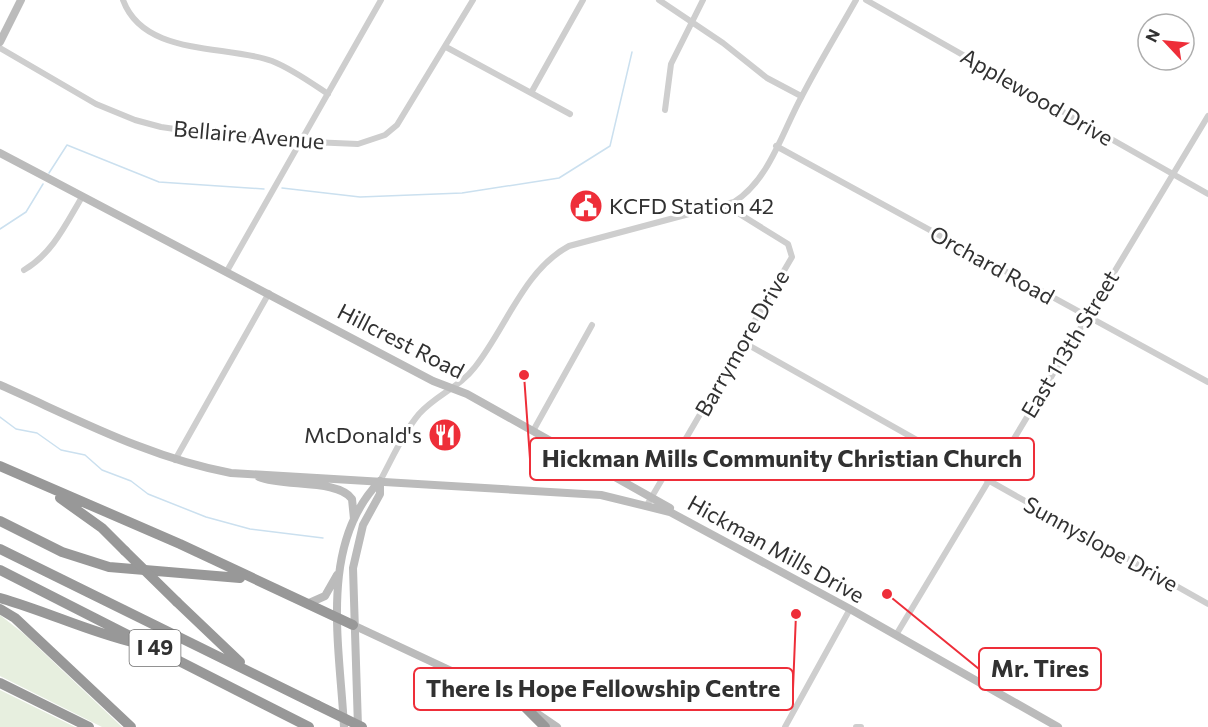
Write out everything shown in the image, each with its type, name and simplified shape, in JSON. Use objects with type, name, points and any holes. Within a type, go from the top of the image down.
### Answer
[{"type":"highway","points":[[0,466],[180,544],[353,625]]},
{"type":"highway","points":[[44,486],[102,528],[219,644],[255,673]]},
{"type":"highway","points":[[0,521],[62,552],[109,567],[208,573],[255,581]]},
{"type":"highway","name":"I 49","points":[[0,549],[255,673],[360,727]]},
{"type":"highway","name":"I 49","points":[[0,570],[309,727]]},
{"type":"highway","points":[[0,598],[56,616],[102,635],[153,647]]},
{"type":"highway","points":[[0,609],[15,618],[131,727]]},
{"type":"highway","points":[[0,682],[89,727]]},
{"type":"highway","points":[[521,703],[545,727]]},
{"type":"street","points":[[0,42],[21,0]]},
{"type":"street","points":[[123,0],[128,13],[145,29],[158,35],[177,42],[272,61],[295,72],[328,94]]},
{"type":"street","points":[[227,271],[381,0]]},
{"type":"street","points":[[473,0],[446,47],[570,114]]},
{"type":"street","points":[[531,93],[583,0]]},
{"type":"street","points":[[659,0],[767,78],[801,96]]},
{"type":"street","points":[[665,110],[671,64],[703,0]]},
{"type":"street","points":[[307,604],[325,596],[339,569],[354,521],[371,490],[380,481],[420,414],[453,389],[477,365],[523,293],[556,253],[569,246],[725,205],[747,194],[756,185],[801,96],[856,0]]},
{"type":"street","name":"Applewood Drive","points":[[866,0],[1208,194]]},
{"type":"street","name":"Bellaire Avenue","points":[[0,48],[96,104],[135,120],[244,139],[358,144],[373,141],[397,125],[446,47]]},
{"type":"street","name":"East 113th Street","points":[[896,635],[1208,116]]},
{"type":"street","name":"Orchard Road","points":[[776,146],[1208,382]]},
{"type":"street","name":"Hillcrest Road","points":[[0,153],[533,431],[649,501],[699,525]]},
{"type":"street","points":[[24,270],[34,265],[53,243],[82,196]]},
{"type":"street","name":"Barrymore Drive","points":[[649,501],[792,257],[788,244],[725,205]]},
{"type":"street","points":[[175,460],[269,293]]},
{"type":"street","points":[[533,431],[592,325]]},
{"type":"street","name":"Sunnyslope Drive","points":[[743,342],[1208,604]]},
{"type":"street","points":[[0,385],[175,460],[200,467],[250,474],[601,495],[649,501]]},
{"type":"street","points":[[250,474],[280,484],[341,489],[352,499],[354,521]]},
{"type":"street","points":[[360,727],[353,625],[353,568],[356,546],[363,525],[380,494],[380,481]]},
{"type":"street","name":"Hickman Mills Drive","points":[[699,525],[896,635],[1048,725],[1058,727]]},
{"type":"street","points":[[339,569],[344,727]]},
{"type":"street","points":[[785,727],[850,609]]},
{"type":"street","points":[[353,625],[521,703],[557,727]]},
{"type":"green space","points":[[0,615],[24,634],[122,727],[102,727],[0,676]]},
{"type":"green space","points":[[0,690],[75,727],[0,727]]},
{"type":"waterway","points":[[282,188],[360,197],[462,193],[559,178],[610,146],[632,52]]},
{"type":"waterway","points":[[49,173],[67,145],[159,182],[264,189]]},
{"type":"waterway","points":[[0,229],[26,212],[43,184]]},
{"type":"waterway","points":[[0,417],[16,429],[37,433],[61,450],[85,455],[102,470],[131,481],[148,494],[206,517],[250,529],[323,538]]},
{"type":"place","name":"KCFD Station 42","points":[[586,206]]},
{"type":"place","name":"Hickman Mills Community Christian Church","points":[[524,375]]},
{"type":"place","name":"McDonald's","points":[[445,435]]},
{"type":"place","name":"Mr. Tires","points":[[887,594]]},
{"type":"place","name":"There Is Hope Fellowship Centre","points":[[796,614]]}]
